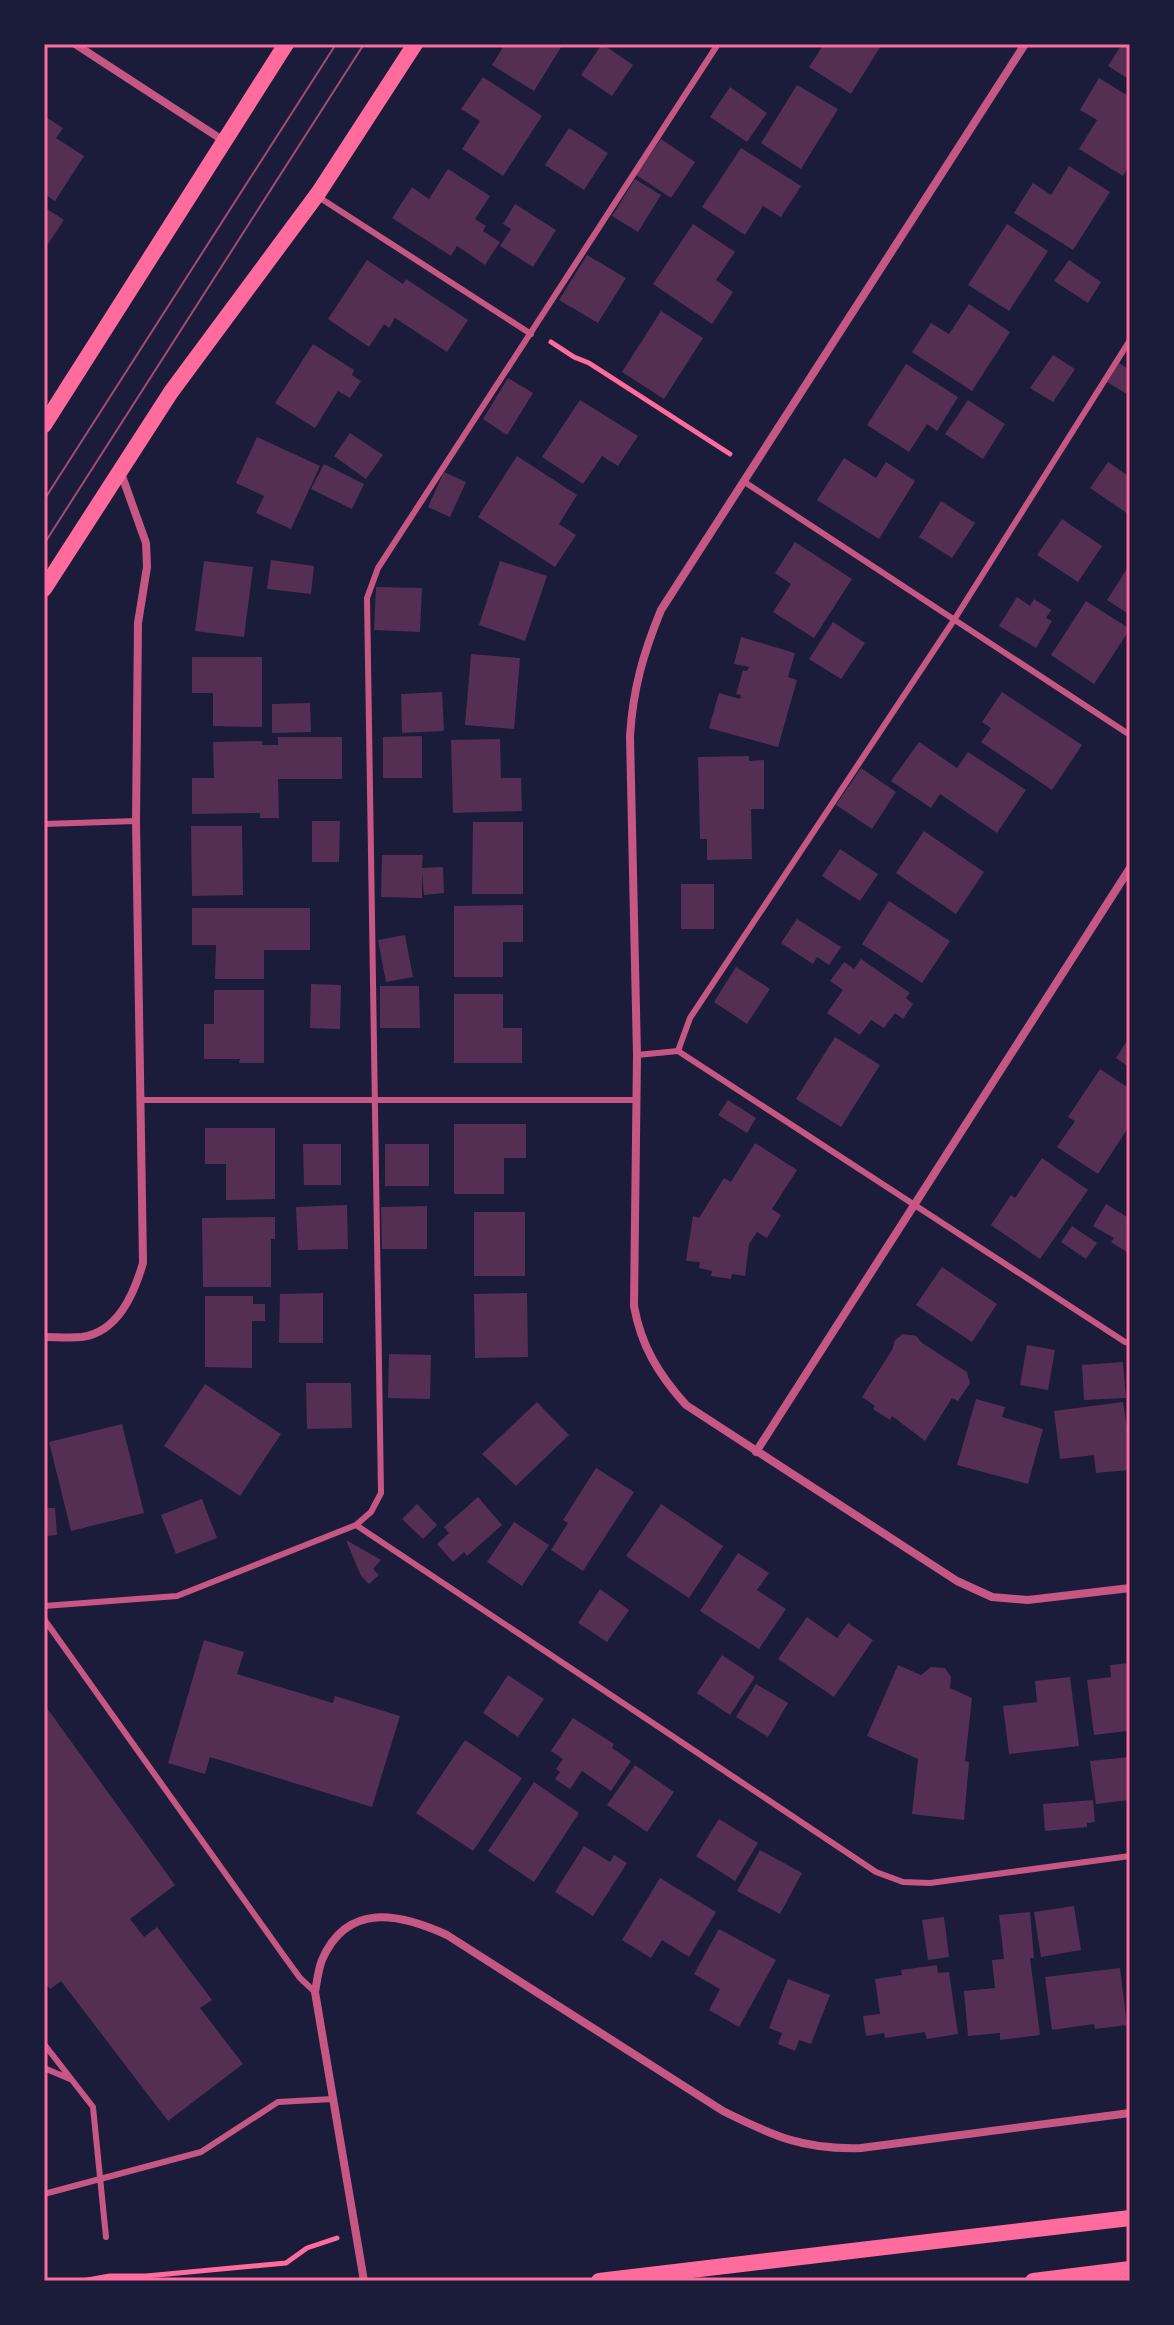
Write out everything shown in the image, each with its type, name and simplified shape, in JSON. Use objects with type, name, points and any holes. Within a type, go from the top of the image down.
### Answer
[{"type":"main road","points":[[44,425],[286,44]]},
{"type":"main road","points":[[44,589],[171,392],[317,196],[415,44]]},
{"type":"main road","points":[[599,2281],[1130,2218]]},
{"type":"main road","points":[[1033,2281],[1130,2269]]},
{"type":"street","points":[[75,44],[224,141]]},
{"type":"street","points":[[1025,44],[661,610],[644,652],[633,694],[630,736],[637,1055],[634,1306],[639,1332],[652,1361],[686,1405],[957,1581],[992,1597],[1028,1600],[1130,1588]]},
{"type":"street","points":[[44,1337],[81,1337],[96,1333],[130,1300],[143,1263],[136,821],[138,623],[147,567],[146,543],[120,468]]},
{"type":"street","points":[[756,1452],[1130,868]]},
{"type":"street","points":[[364,2281],[315,1992],[321,1961],[337,1936],[359,1920],[384,1916],[415,1920],[447,1935],[723,2111],[791,2141],[829,2149],[861,2148],[1130,2113]]},
{"type":"lane","points":[[44,1606],[177,1596],[356,1525],[371,1512],[381,1493],[367,598],[378,568],[718,44]]},
{"type":"lane","points":[[317,196],[532,332]]},
{"type":"lane","points":[[678,1051],[690,1018],[954,620],[1130,340]]},
{"type":"lane","points":[[743,481],[1130,735]]},
{"type":"lane","points":[[44,824],[136,821]]},
{"type":"lane","points":[[637,1055],[678,1051],[1130,1343]]},
{"type":"lane","points":[[142,1100],[636,1100]]},
{"type":"lane","points":[[356,1525],[876,1872],[903,1882],[930,1883],[1130,1856]]},
{"type":"lane","points":[[44,1619],[284,1956],[315,1992]]},
{"type":"lane","points":[[44,2044],[93,2107],[106,2237]]},
{"type":"lane","points":[[44,2068],[72,2080]]},
{"type":"lane","points":[[44,2194],[201,2152],[278,2102],[333,2099]]},
{"type":"path","points":[[532,332],[589,363],[730,454]]},
{"type":"path","points":[[82,2281],[110,2276],[146,2276],[286,2263],[307,2248],[356,2232]]},
{"type":"building","points":[[505,44],[563,44],[534,91],[492,65]]},
{"type":"building","points":[[602,44],[633,65],[612,96],[581,75]]},
{"type":"building","points":[[824,44],[882,44],[851,94],[809,67]]},
{"type":"building","points":[[1122,44],[1130,44],[1130,80],[1108,66]]},
{"type":"building","points":[[483,77],[542,116],[503,176],[462,149],[480,121],[461,109]]},
{"type":"building","points":[[1099,78],[1130,97],[1130,164],[1123,176],[1079,149],[1097,120],[1080,110]]},
{"type":"building","points":[[797,85],[838,109],[801,169],[761,143]]},
{"type":"building","points":[[730,87],[767,113],[747,142],[710,117]]},
{"type":"building","points":[[44,116],[63,128],[56,138],[84,156],[55,201],[44,194]]},
{"type":"building","points":[[569,128],[608,153],[584,190],[545,165]]},
{"type":"building","points":[[661,139],[695,162],[671,198],[636,175]]},
{"type":"building","points":[[741,148],[801,186],[781,217],[763,206],[745,235],[702,207]]},
{"type":"building","points":[[1069,166],[1110,192],[1073,250],[1014,213],[1033,183],[1051,195]]},
{"type":"building","points":[[448,169],[490,196],[475,219],[486,226],[483,231],[500,242],[485,265],[457,246],[451,256],[392,218],[412,187],[429,199]]},
{"type":"building","points":[[635,179],[661,195],[638,232],[612,216]]},
{"type":"building","points":[[515,204],[556,230],[533,267],[500,246],[511,229],[503,224]]},
{"type":"building","points":[[44,207],[64,220],[44,250]]},
{"type":"building","points":[[693,224],[735,252],[716,280],[733,292],[712,324],[653,284]]},
{"type":"building","points":[[1007,224],[1048,251],[1009,311],[968,285]]},
{"type":"building","points":[[587,255],[626,278],[598,323],[559,300]]},
{"type":"building","points":[[367,260],[403,284],[406,279],[468,320],[447,352],[395,318],[389,328],[384,324],[369,347],[328,319]]},
{"type":"building","points":[[1069,260],[1101,282],[1088,303],[1054,281]]},
{"type":"building","points":[[969,304],[1010,332],[972,391],[912,352],[931,323],[949,334]]},
{"type":"building","points":[[661,311],[703,338],[664,399],[622,372]]},
{"type":"building","points":[[313,344],[354,370],[352,375],[361,381],[350,398],[338,391],[315,428],[275,403]]},
{"type":"building","points":[[1053,355],[1075,369],[1053,402],[1030,388]]},
{"type":"building","points":[[1119,363],[1130,370],[1130,396],[1107,382]]},
{"type":"building","points":[[906,364],[958,397],[937,431],[927,424],[909,452],[867,425]]},
{"type":"building","points":[[508,378],[533,393],[507,435],[483,419]]},
{"type":"building","points":[[580,400],[638,436],[618,466],[602,456],[583,484],[542,457]]},
{"type":"building","points":[[968,400],[1005,424],[983,459],[945,434]]},
{"type":"building","points":[[350,433],[383,455],[366,479],[334,456]]},
{"type":"building","points":[[257,437],[320,466],[291,529],[256,513],[264,496],[236,483]]},
{"type":"building","points":[[517,456],[577,495],[559,524],[576,535],[555,567],[478,517]]},
{"type":"building","points":[[844,458],[876,478],[886,462],[915,481],[879,539],[817,500]]},
{"type":"building","points":[[1108,462],[1130,477],[1128,514],[1090,488]]},
{"type":"building","points":[[324,464],[364,484],[352,509],[311,489]]},
{"type":"building","points":[[444,472],[466,482],[450,517],[428,507]]},
{"type":"building","points":[[941,501],[975,523],[952,558],[919,537]]},
{"type":"building","points":[[1062,519],[1102,546],[1078,582],[1037,555]]},
{"type":"building","points":[[795,542],[852,579],[814,638],[773,612],[791,584],[775,573]]},
{"type":"building","points":[[271,560],[314,566],[311,594],[267,589]]},
{"type":"building","points":[[204,561],[253,567],[244,637],[195,631]]},
{"type":"building","points":[[500,561],[547,576],[525,641],[479,625]]},
{"type":"building","points":[[1130,564],[1130,615],[1107,600]]},
{"type":"building","points":[[376,587],[422,588],[420,632],[374,630]]},
{"type":"building","points":[[1017,597],[1030,606],[1034,599],[1051,610],[1046,618],[1052,621],[1036,648],[999,626]]},
{"type":"building","points":[[1086,601],[1130,629],[1094,684],[1051,655]]},
{"type":"building","points":[[833,622],[865,643],[841,679],[809,659]]},
{"type":"building","points":[[741,637],[795,653],[788,677],[797,680],[778,747],[709,728],[719,693],[740,699],[741,695],[736,694],[743,670],[747,671],[749,667],[734,664]]},
{"type":"building","points":[[471,654],[520,658],[514,729],[465,725]]},
{"type":"building","points":[[192,657],[262,657],[262,727],[213,726],[213,693],[192,693]]},
{"type":"building","points":[[442,692],[444,731],[402,733],[401,694]]},
{"type":"building","points":[[1002,692],[1082,745],[1052,790],[981,742],[991,728],[982,722]]},
{"type":"building","points":[[310,703],[311,732],[272,733],[272,704]]},
{"type":"building","points":[[422,736],[422,778],[383,778],[383,737]]},
{"type":"building","points":[[278,737],[342,737],[342,779],[278,779],[279,818],[260,818],[260,813],[192,814],[192,778],[214,778],[213,742],[262,741],[262,745],[278,745]]},
{"type":"building","points":[[500,739],[501,778],[521,778],[522,811],[453,813],[451,740]]},
{"type":"building","points":[[919,742],[957,768],[968,752],[1026,790],[997,833],[940,794],[931,808],[891,781]]},
{"type":"building","points":[[749,756],[749,761],[764,760],[764,809],[751,809],[752,859],[707,860],[707,839],[700,839],[698,757]]},
{"type":"building","points":[[861,768],[896,792],[872,829],[836,805]]},
{"type":"building","points":[[312,821],[340,821],[339,862],[312,862]]},
{"type":"building","points":[[473,822],[523,822],[523,894],[472,894]]},
{"type":"building","points":[[191,826],[242,826],[243,895],[192,896]]},
{"type":"building","points":[[924,831],[984,872],[956,914],[896,873]]},
{"type":"building","points":[[840,849],[878,874],[860,901],[822,876]]},
{"type":"building","points":[[382,855],[423,855],[422,868],[443,867],[444,893],[424,895],[422,873],[422,898],[381,897]]},
{"type":"building","points":[[681,884],[714,884],[714,929],[681,929]]},
{"type":"building","points":[[889,901],[950,941],[922,983],[862,944]]},
{"type":"building","points":[[523,905],[523,942],[503,942],[503,977],[454,977],[454,906]]},
{"type":"building","points":[[192,908],[310,908],[310,950],[264,950],[264,979],[215,979],[216,945],[192,945]]},
{"type":"building","points":[[797,919],[841,947],[829,965],[817,957],[813,964],[781,943]]},
{"type":"building","points":[[405,935],[413,977],[386,982],[378,940]]},
{"type":"building","points":[[861,959],[910,993],[906,998],[913,1004],[903,1019],[895,1013],[884,1028],[871,1020],[860,1035],[827,1013],[843,990],[830,981],[844,962],[854,969]]},
{"type":"building","points":[[736,967],[770,989],[747,1024],[714,1002]]},
{"type":"building","points":[[311,984],[341,985],[340,1029],[310,1028]]},
{"type":"building","points":[[380,986],[419,986],[420,1028],[380,1028]]},
{"type":"building","points":[[214,990],[264,990],[264,1063],[204,1059],[204,1024],[214,1024]]},
{"type":"building","points":[[454,994],[503,994],[503,1028],[522,1028],[522,1063],[454,1063]]},
{"type":"building","points":[[1130,1036],[1130,1068],[1116,1058]]},
{"type":"building","points":[[835,1037],[880,1065],[841,1127],[796,1099]]},
{"type":"building","points":[[1100,1069],[1130,1089],[1130,1125],[1098,1174],[1057,1147],[1075,1121],[1068,1117]]},
{"type":"building","points":[[728,1100],[756,1118],[747,1133],[718,1115]]},
{"type":"building","points":[[454,1124],[526,1124],[526,1158],[504,1158],[504,1194],[454,1194]]},
{"type":"building","points":[[205,1128],[275,1128],[275,1199],[226,1200],[226,1164],[205,1164]]},
{"type":"building","points":[[755,1143],[797,1170],[772,1209],[781,1215],[767,1238],[757,1232],[749,1244],[745,1276],[732,1274],[731,1279],[711,1276],[712,1271],[699,1268],[700,1262],[686,1261],[693,1216],[699,1218],[724,1178],[731,1182]]},
{"type":"building","points":[[303,1144],[341,1144],[341,1185],[304,1185]]},
{"type":"building","points":[[385,1144],[429,1144],[429,1186],[385,1186]]},
{"type":"building","points":[[1042,1158],[1088,1190],[1040,1259],[991,1225],[1011,1195],[1015,1198]]},
{"type":"building","points":[[1106,1204],[1127,1217],[1130,1212],[1130,1254],[1111,1242],[1114,1238],[1093,1226]]},
{"type":"building","points":[[347,1205],[348,1249],[298,1250],[296,1207]]},
{"type":"building","points":[[427,1206],[427,1249],[382,1249],[381,1207]]},
{"type":"building","points":[[474,1212],[525,1212],[525,1276],[474,1276]]},
{"type":"building","points":[[275,1217],[275,1239],[271,1239],[271,1287],[203,1287],[202,1218]]},
{"type":"building","points":[[1072,1226],[1097,1243],[1086,1259],[1061,1242]]},
{"type":"building","points":[[942,1267],[997,1304],[972,1342],[916,1305]]},
{"type":"building","points":[[323,1293],[323,1343],[279,1343],[280,1294]]},
{"type":"building","points":[[527,1293],[528,1357],[475,1358],[474,1294]]},
{"type":"building","points":[[205,1296],[253,1296],[253,1304],[265,1304],[265,1321],[252,1321],[252,1368],[205,1367]]},
{"type":"building","points":[[903,1334],[916,1336],[967,1372],[970,1383],[958,1401],[952,1398],[925,1441],[892,1416],[890,1420],[873,1409],[875,1406],[862,1397],[892,1350],[895,1340]]},
{"type":"building","points":[[1027,1345],[1055,1350],[1048,1390],[1020,1385]]},
{"type":"building","points":[[389,1354],[431,1355],[430,1399],[388,1398]]},
{"type":"building","points":[[1123,1362],[1126,1398],[1084,1400],[1082,1365]]},
{"type":"building","points":[[306,1383],[351,1383],[352,1428],[307,1429]]},
{"type":"building","points":[[205,1384],[281,1434],[240,1496],[164,1446]]},
{"type":"building","points":[[976,1399],[1005,1407],[1002,1417],[1043,1429],[1028,1484],[957,1465]]},
{"type":"building","points":[[537,1402],[569,1435],[516,1486],[482,1454]]},
{"type":"building","points":[[1123,1402],[1130,1470],[1096,1473],[1094,1455],[1060,1459],[1054,1411]]},
{"type":"building","points":[[122,1424],[144,1513],[71,1531],[49,1442]]},
{"type":"building","points":[[596,1468],[634,1492],[583,1571],[551,1550],[568,1523],[563,1520]]},
{"type":"building","points":[[478,1497],[502,1525],[467,1556],[464,1552],[453,1562],[437,1544],[449,1533],[444,1527]]},
{"type":"building","points":[[202,1499],[217,1538],[176,1554],[161,1515]]},
{"type":"building","points":[[417,1504],[437,1525],[423,1539],[402,1519]]},
{"type":"building","points":[[661,1504],[723,1546],[689,1598],[626,1556]]},
{"type":"building","points":[[44,1508],[55,1508],[57,1535],[44,1536]]},
{"type":"building","points":[[514,1522],[549,1545],[522,1586],[487,1562]]},
{"type":"building","points":[[346,1540],[381,1560],[373,1569],[379,1575],[369,1584],[361,1576]]},
{"type":"building","points":[[738,1553],[769,1573],[757,1590],[786,1609],[759,1649],[700,1611]]},
{"type":"building","points":[[600,1589],[629,1610],[607,1642],[578,1623]]},
{"type":"building","points":[[807,1617],[837,1638],[848,1623],[873,1640],[834,1697],[778,1659]]},
{"type":"building","points":[[204,1640],[244,1652],[237,1674],[333,1703],[335,1696],[400,1716],[372,1807],[210,1757],[205,1774],[168,1763]]},
{"type":"building","points":[[722,1655],[755,1677],[730,1715],[697,1693]]},
{"type":"building","points":[[1130,1663],[1130,1741],[1127,1731],[1094,1735],[1087,1680],[1111,1677],[1110,1665]]},
{"type":"building","points":[[898,1665],[921,1675],[931,1667],[945,1668],[951,1677],[950,1688],[972,1698],[965,1761],[969,1762],[964,1820],[912,1814],[918,1759],[867,1736]]},
{"type":"building","points":[[508,1675],[544,1699],[518,1737],[483,1713]]},
{"type":"building","points":[[1070,1677],[1079,1746],[1009,1754],[1003,1706],[1037,1702],[1035,1681]]},
{"type":"building","points":[[756,1684],[788,1703],[768,1737],[736,1717]]},
{"type":"building","points":[[44,1704],[175,1885],[130,1919],[144,1937],[157,1927],[212,2000],[200,2008],[243,2064],[168,2121],[61,1981],[50,1989],[44,1981]]},
{"type":"building","points":[[573,1718],[614,1744],[612,1748],[631,1761],[611,1791],[582,1771],[570,1789],[555,1779],[560,1772],[556,1769],[563,1759],[551,1751]]},
{"type":"building","points":[[465,1740],[522,1778],[473,1851],[416,1813]]},
{"type":"building","points":[[1130,1757],[1130,1800],[1096,1804],[1090,1761]]},
{"type":"building","points":[[635,1765],[674,1792],[647,1832],[607,1805]]},
{"type":"building","points":[[534,1782],[579,1813],[534,1882],[488,1851]]},
{"type":"building","points":[[1093,1800],[1095,1822],[1087,1823],[1087,1827],[1045,1831],[1043,1804]]},
{"type":"building","points":[[719,1819],[758,1843],[735,1881],[696,1856]]},
{"type":"building","points":[[584,1846],[610,1862],[614,1855],[627,1863],[593,1916],[555,1892]]},
{"type":"building","points":[[760,1850],[802,1873],[780,1914],[737,1891]]},
{"type":"building","points":[[660,1878],[716,1912],[689,1957],[662,1940],[651,1958],[622,1940]]},
{"type":"building","points":[[1074,1906],[1081,1950],[1041,1957],[1034,1912]]},
{"type":"building","points":[[1030,1912],[1034,1958],[1030,1958],[1040,2035],[1000,2040],[1000,2033],[968,2036],[964,1991],[995,1988],[992,1960],[1004,1959],[999,1915]]},
{"type":"building","points":[[944,1917],[949,1957],[928,1960],[922,1920]]},
{"type":"building","points":[[719,1929],[776,1960],[739,2027],[709,2010],[720,1989],[694,1974]]},
{"type":"building","points":[[937,1965],[938,1973],[949,1972],[958,2034],[927,2039],[925,2032],[885,2038],[884,2033],[866,2036],[863,2016],[880,2014],[875,1979],[902,1975],[901,1970]]},
{"type":"building","points":[[1120,1968],[1127,2025],[1095,2029],[1094,2024],[1052,2030],[1045,1977]]},
{"type":"building","points":[[788,1979],[830,1995],[811,2044],[799,2040],[795,2051],[778,2044],[782,2033],[769,2028]]},
{"type":"tram line","points":[[44,500],[336,44]]},
{"type":"tram line","points":[[44,544],[364,44]]}]
